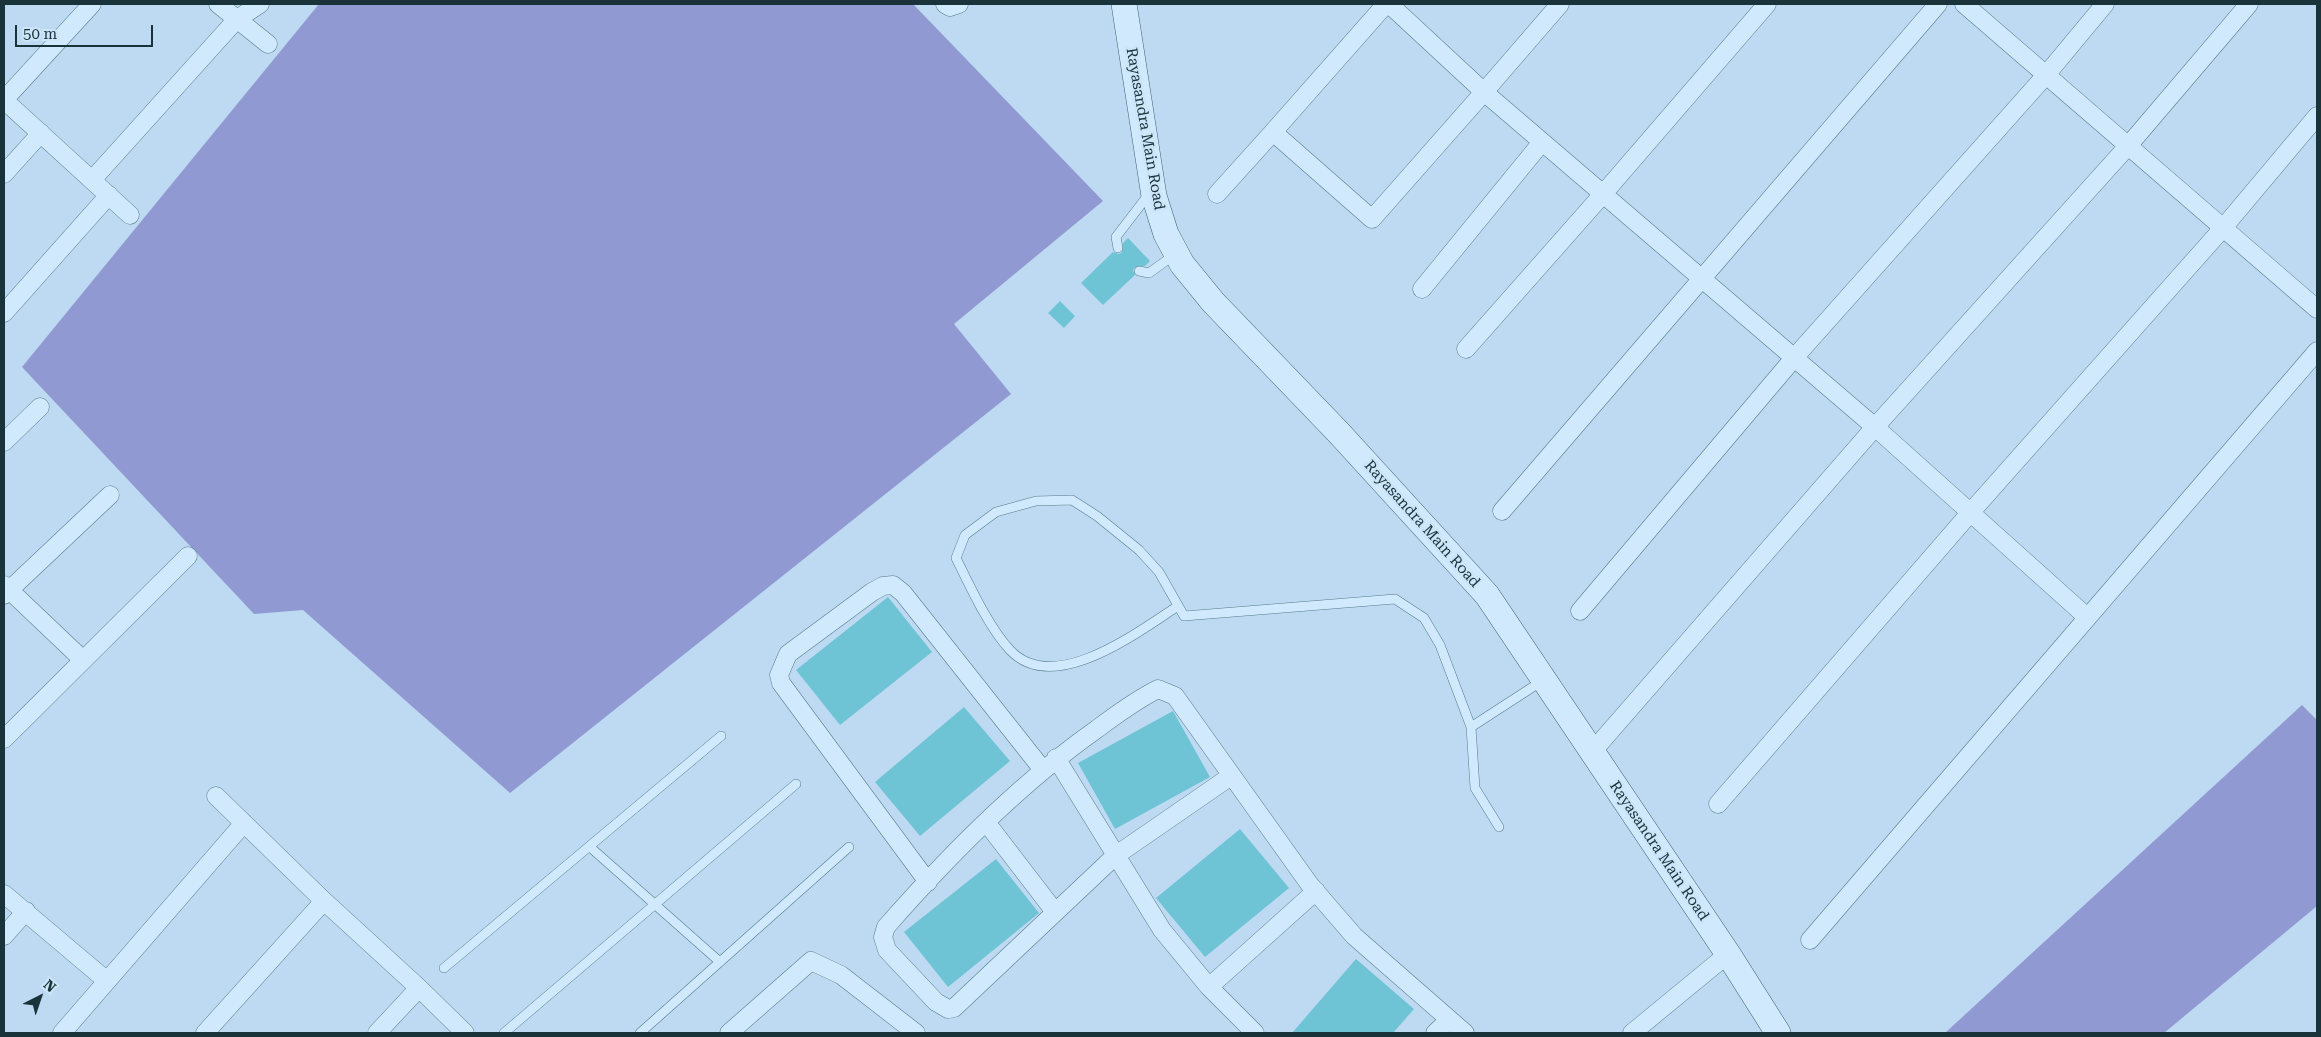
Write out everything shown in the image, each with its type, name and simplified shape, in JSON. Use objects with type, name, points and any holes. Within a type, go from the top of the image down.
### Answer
[{"type":"street","points":[[92,4],[4,100],[130,215]]},
{"type":"street","points":[[218,4],[268,44]]},
{"type":"street","points":[[92,180],[237,19],[260,4]]},
{"type":"street","points":[[945,4],[950,7],[959,4]]},
{"type":"street","name":"Rayasandra Main Road","points":[[1124,4],[1153,189],[1166,234],[1177,253],[1213,302],[1339,433],[1487,595],[1728,954],[1778,1033]]},
{"type":"street","points":[[1217,194],[1388,4],[1484,92],[1875,427],[2087,617]]},
{"type":"street","points":[[1273,132],[1372,219],[1560,4]]},
{"type":"street","points":[[1466,349],[1767,4]]},
{"type":"street","points":[[1502,511],[1700,278],[1938,4]]},
{"type":"street","points":[[1964,4],[2317,310]]},
{"type":"street","points":[[1580,611],[1794,358],[2046,75],[2105,4]]},
{"type":"street","points":[[1592,752],[1875,427],[2128,146],[2249,4]]},
{"type":"street","points":[[1718,804],[1970,513],[2223,228],[2317,116]]},
{"type":"street","points":[[4,174],[41,133]]},
{"type":"street","points":[[1422,289],[1542,142]]},
{"type":"street","points":[[4,313],[109,195]]},
{"type":"street","points":[[1810,940],[2317,351]]},
{"type":"street","points":[[4,442],[40,408]]},
{"type":"street","points":[[83,660],[5,590],[110,495]]},
{"type":"street","points":[[4,739],[188,556]]},
{"type":"street","points":[[928,882],[781,683],[779,674],[788,654],[872,592],[883,586],[893,585],[903,593],[1043,770]]},
{"type":"street","points":[[1232,776],[1115,856],[960,1004],[948,1009],[936,1002],[887,950],[883,937],[886,927],[986,822],[1056,758],[1140,698],[1158,689],[1175,696],[1316,891],[1354,936],[1448,1021],[1465,1033]]},
{"type":"street","points":[[1056,758],[1162,930],[1209,987],[1255,1033]]},
{"type":"street","points":[[216,796],[324,901],[465,1033]]},
{"type":"street","points":[[986,822],[1055,912]]},
{"type":"street","points":[[62,1033],[244,823]]},
{"type":"street","points":[[1209,987],[1316,891]]},
{"type":"street","points":[[4,894],[107,981]]},
{"type":"street","points":[[205,1033],[324,901]]},
{"type":"street","points":[[4,936],[26,911]]},
{"type":"street","points":[[1632,1033],[1728,954]]},
{"type":"street","points":[[729,1033],[811,961],[842,975],[907,1031]]},
{"type":"street","points":[[377,1033],[419,988]]},
{"type":"street","points":[[1435,1033],[1448,1021]]},
{"type":"lane","points":[[1118,248],[1116,237],[1153,189]]},
{"type":"lane","points":[[1139,271],[1148,273],[1177,253]]},
{"type":"lane","points":[[1178,606],[1119,643],[1067,666],[1044,667],[1026,661],[1011,651],[989,620],[956,558],[965,535],[996,512],[1036,501],[1072,500],[1097,516],[1139,550],[1159,572],[1184,616],[1395,599],[1424,618],[1440,645],[1471,727],[1475,788],[1499,827]]},
{"type":"lane","points":[[1471,727],[1544,680]]},
{"type":"lane","points":[[444,968],[720,736]]},
{"type":"lane","points":[[504,1033],[796,784]]},
{"type":"lane","points":[[590,847],[720,962]]},
{"type":"lane","points":[[640,1033],[849,847]]},
{"type":"shaded area","points":[[319,4],[913,4],[1103,201],[954,324],[1011,394],[510,793],[303,610],[254,614],[22,367]]},
{"type":"shaded area","points":[[2302,705],[2317,720],[2317,906],[2164,1033],[1945,1033]]},
{"type":"building","points":[[1128,238],[1150,261],[1145,266],[1135,267],[1133,270],[1135,275],[1103,305],[1081,283],[1113,252],[1119,254],[1122,252],[1123,243]]},
{"type":"building","points":[[1060,301],[1075,316],[1064,328],[1048,313]]},
{"type":"building","points":[[888,597],[932,652],[840,725],[796,670]]},
{"type":"building","points":[[964,707],[1010,761],[920,836],[875,782]]},
{"type":"building","points":[[1173,711],[1210,777],[1115,829],[1078,763]]},
{"type":"building","points":[[1240,829],[1289,888],[1205,957],[1156,898]]},
{"type":"building","points":[[996,859],[1039,913],[948,987],[904,932]]},
{"type":"building","points":[[1356,959],[1414,1009],[1393,1033],[1292,1033]]}]
